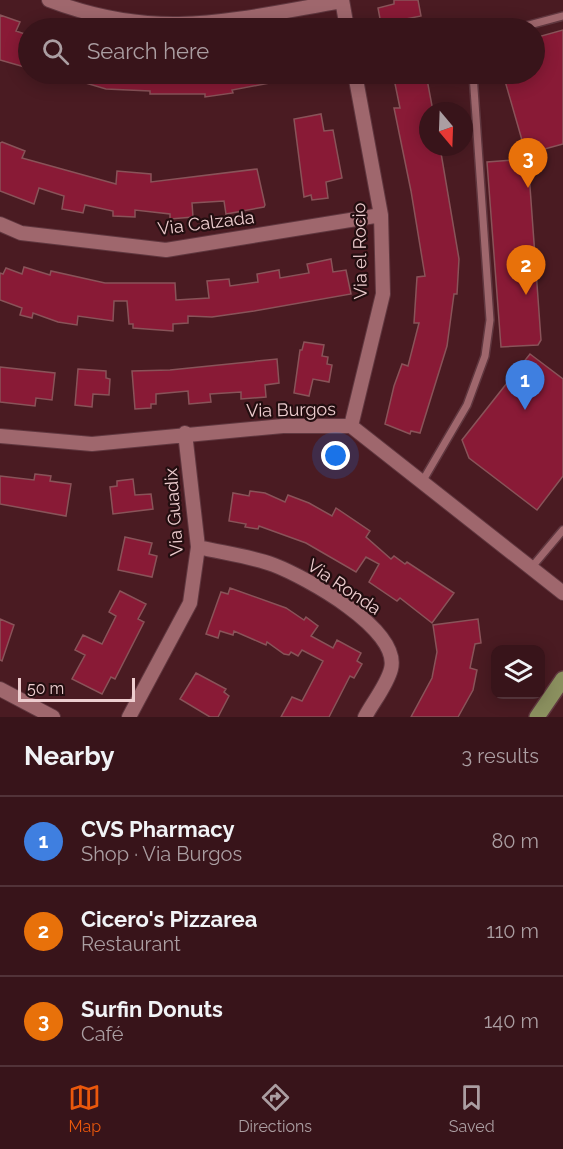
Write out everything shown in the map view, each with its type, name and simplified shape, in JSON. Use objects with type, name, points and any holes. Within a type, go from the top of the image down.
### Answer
[{"type":"main road","points":[[537,717],[563,679]]},
{"type":"street","points":[[49,0],[86,14],[106,18]]},
{"type":"street","points":[[241,18],[342,1],[345,18]]},
{"type":"street","name":"Via el Rocio","points":[[351,426],[383,294],[381,215],[357,84]]},
{"type":"street","name":"Via Calzada","points":[[0,224],[21,233],[166,250],[381,215]]},
{"type":"street","name":"Via Burgos","points":[[0,436],[92,444],[185,433],[283,426],[351,426],[563,593]]},
{"type":"street","name":"Via Guadix","points":[[129,717],[190,603],[198,547],[185,433]]},
{"type":"street","name":"Via Ronda","points":[[198,547],[273,565],[312,583],[374,627],[390,649],[391,668],[365,717]]},
{"type":"street","points":[[0,689],[53,717]]},
{"type":"lane","points":[[545,21],[563,16]]},
{"type":"lane","points":[[422,482],[467,405],[485,357],[490,320],[474,84]]},
{"type":"lane","points":[[531,568],[563,530]]},
{"type":"building","points":[[394,0],[418,0],[421,16],[380,18],[378,8],[394,4]]},
{"type":"building","points":[[0,15],[18,21],[16,31],[18,32],[18,65],[0,60]]},
{"type":"building","points":[[563,30],[563,144],[526,154],[506,84],[545,84],[545,35]]},
{"type":"building","points":[[89,84],[264,84],[232,90],[233,93],[205,97],[205,94],[150,94],[150,91],[106,89]]},
{"type":"building","points":[[395,84],[428,84],[431,102],[419,102],[419,156],[442,156],[459,259],[457,294],[454,294],[447,346],[420,433],[411,431],[410,434],[385,424],[394,386],[402,364],[408,366],[419,323],[414,323],[417,277],[425,276],[394,108],[400,108]]},
{"type":"building","points":[[321,114],[324,131],[333,130],[342,178],[326,182],[328,198],[312,200],[311,195],[304,197],[294,119]]},
{"type":"building","points":[[0,143],[25,151],[22,158],[116,184],[117,171],[151,174],[151,182],[257,169],[265,205],[226,214],[224,201],[192,203],[193,217],[170,219],[170,214],[135,210],[135,217],[113,216],[113,211],[85,205],[83,213],[62,209],[64,196],[39,188],[34,204],[0,191]]},
{"type":"building","points":[[528,159],[541,340],[538,345],[501,347],[487,162]]},
{"type":"building","points":[[331,259],[333,272],[346,270],[351,294],[212,317],[188,316],[188,323],[173,324],[173,331],[133,328],[133,324],[129,324],[127,301],[114,301],[113,321],[78,316],[77,325],[58,322],[33,313],[32,318],[20,315],[22,308],[0,300],[0,273],[3,274],[6,268],[22,274],[24,267],[50,275],[51,271],[105,283],[175,283],[176,300],[209,298],[207,281],[229,279],[230,286],[258,282],[257,274],[279,270],[280,278],[309,273],[307,264]]},
{"type":"building","points":[[304,342],[324,345],[322,356],[328,357],[327,364],[332,365],[329,382],[313,379],[309,396],[294,393],[300,350]]},
{"type":"building","points":[[530,354],[563,379],[563,476],[537,510],[469,458],[462,440]]},
{"type":"building","points":[[277,359],[279,383],[265,385],[266,397],[241,399],[241,392],[210,394],[211,402],[189,404],[188,391],[156,394],[156,404],[151,404],[151,408],[135,409],[132,371],[170,370]]},
{"type":"building","points":[[0,367],[55,373],[52,400],[36,398],[35,406],[0,402]]},
{"type":"building","points":[[78,369],[106,371],[106,378],[110,379],[109,395],[93,394],[92,407],[75,405]]},
{"type":"building","points":[[35,474],[51,476],[50,481],[71,484],[66,516],[0,504],[0,476],[34,480]]},
{"type":"building","points":[[133,479],[135,495],[151,494],[153,509],[113,514],[110,487],[117,486],[117,481]]},
{"type":"building","points":[[250,491],[265,493],[285,502],[288,495],[309,503],[332,516],[336,508],[370,531],[366,537],[391,559],[394,556],[405,564],[407,562],[454,593],[432,623],[400,598],[397,601],[369,582],[379,564],[366,557],[356,572],[306,543],[259,526],[258,529],[245,527],[246,524],[229,521],[233,493],[249,496]]},
{"type":"building","points":[[125,537],[152,543],[149,554],[157,556],[152,577],[118,570]]},
{"type":"building","points":[[230,588],[286,608],[304,620],[306,617],[318,626],[311,636],[333,648],[337,640],[361,653],[357,661],[362,664],[354,678],[350,676],[329,717],[281,717],[292,697],[302,701],[323,661],[302,650],[298,656],[291,652],[289,655],[284,654],[267,642],[266,645],[234,631],[233,635],[220,631],[218,638],[206,634],[221,592],[228,594]]},
{"type":"building","points":[[120,591],[146,604],[138,619],[144,622],[115,679],[111,677],[102,694],[72,679],[85,655],[75,650],[83,635],[102,644],[116,616],[109,612]]},
{"type":"building","points":[[0,619],[14,625],[2,661],[0,660]]},
{"type":"building","points":[[478,619],[481,643],[475,644],[470,668],[477,670],[473,690],[458,717],[411,717],[432,678],[437,652],[433,625]]},
{"type":"building","points":[[196,673],[226,689],[224,692],[229,696],[218,717],[210,717],[180,699]]},
{"type":"place","name":"Surfin Donuts","points":[[528,188]]},
{"type":"place","name":"Cicero's Pizzarea","points":[[526,295]]},
{"type":"place","name":"CVS Pharmacy","points":[[525,410]]}]
